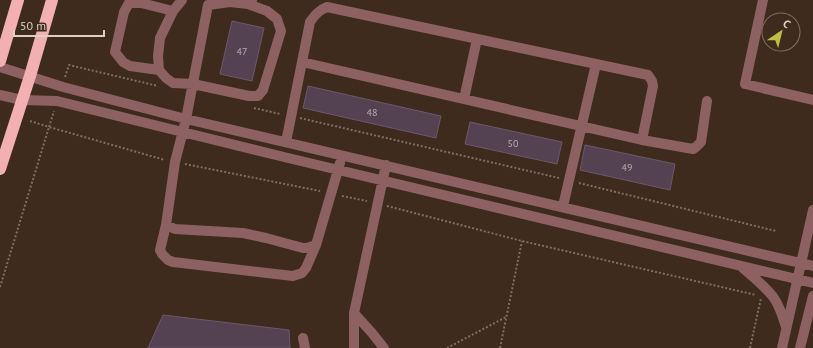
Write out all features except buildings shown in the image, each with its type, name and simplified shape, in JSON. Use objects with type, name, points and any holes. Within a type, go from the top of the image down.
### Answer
[{"type":"highway","points":[[0,61],[18,0]]},
{"type":"highway","points":[[0,169],[30,76],[52,0]]},
{"type":"street","points":[[182,0],[173,12],[160,38],[158,56],[159,70],[173,83],[193,84],[248,96],[258,96],[263,90],[281,31],[277,19],[267,11],[250,2],[205,2],[193,84],[175,162],[166,225],[160,250],[168,260],[173,262],[293,276],[302,272],[306,268],[316,245],[341,155]]},
{"type":"street","points":[[763,0],[745,84],[813,100]]},
{"type":"street","points":[[159,70],[130,66],[123,62],[115,52],[124,12],[129,3],[141,4],[173,12]]},
{"type":"street","points":[[286,142],[310,22],[317,12],[328,6],[648,75],[652,81],[653,91],[642,140]]},
{"type":"street","points":[[464,99],[477,39]]},
{"type":"street","points":[[302,62],[642,140],[693,149],[701,142],[707,101]]},
{"type":"street","points":[[563,206],[596,64]]},
{"type":"street","points":[[0,68],[62,87],[186,119],[563,206],[813,266]]},
{"type":"street","points":[[0,95],[22,100],[57,101],[284,158],[813,283]]},
{"type":"street","points":[[354,348],[354,313],[386,165]]},
{"type":"street","points":[[782,348],[813,210]]},
{"type":"street","points":[[166,225],[175,229],[243,233],[302,248],[316,245]]},
{"type":"street","points":[[741,266],[762,284],[774,299],[782,315],[786,328]]},
{"type":"street","points":[[800,348],[813,296]]},
{"type":"street","points":[[354,313],[384,348]]},
{"type":"path","points":[[62,87],[69,65],[161,87]]},
{"type":"path","points":[[0,287],[57,101]]},
{"type":"path","points":[[253,108],[569,180],[776,231]]},
{"type":"path","points":[[30,121],[175,162],[331,193],[522,241],[762,296],[750,348]]},
{"type":"path","points":[[500,348],[522,241]]},
{"type":"path","points":[[447,348],[506,316]]}]
